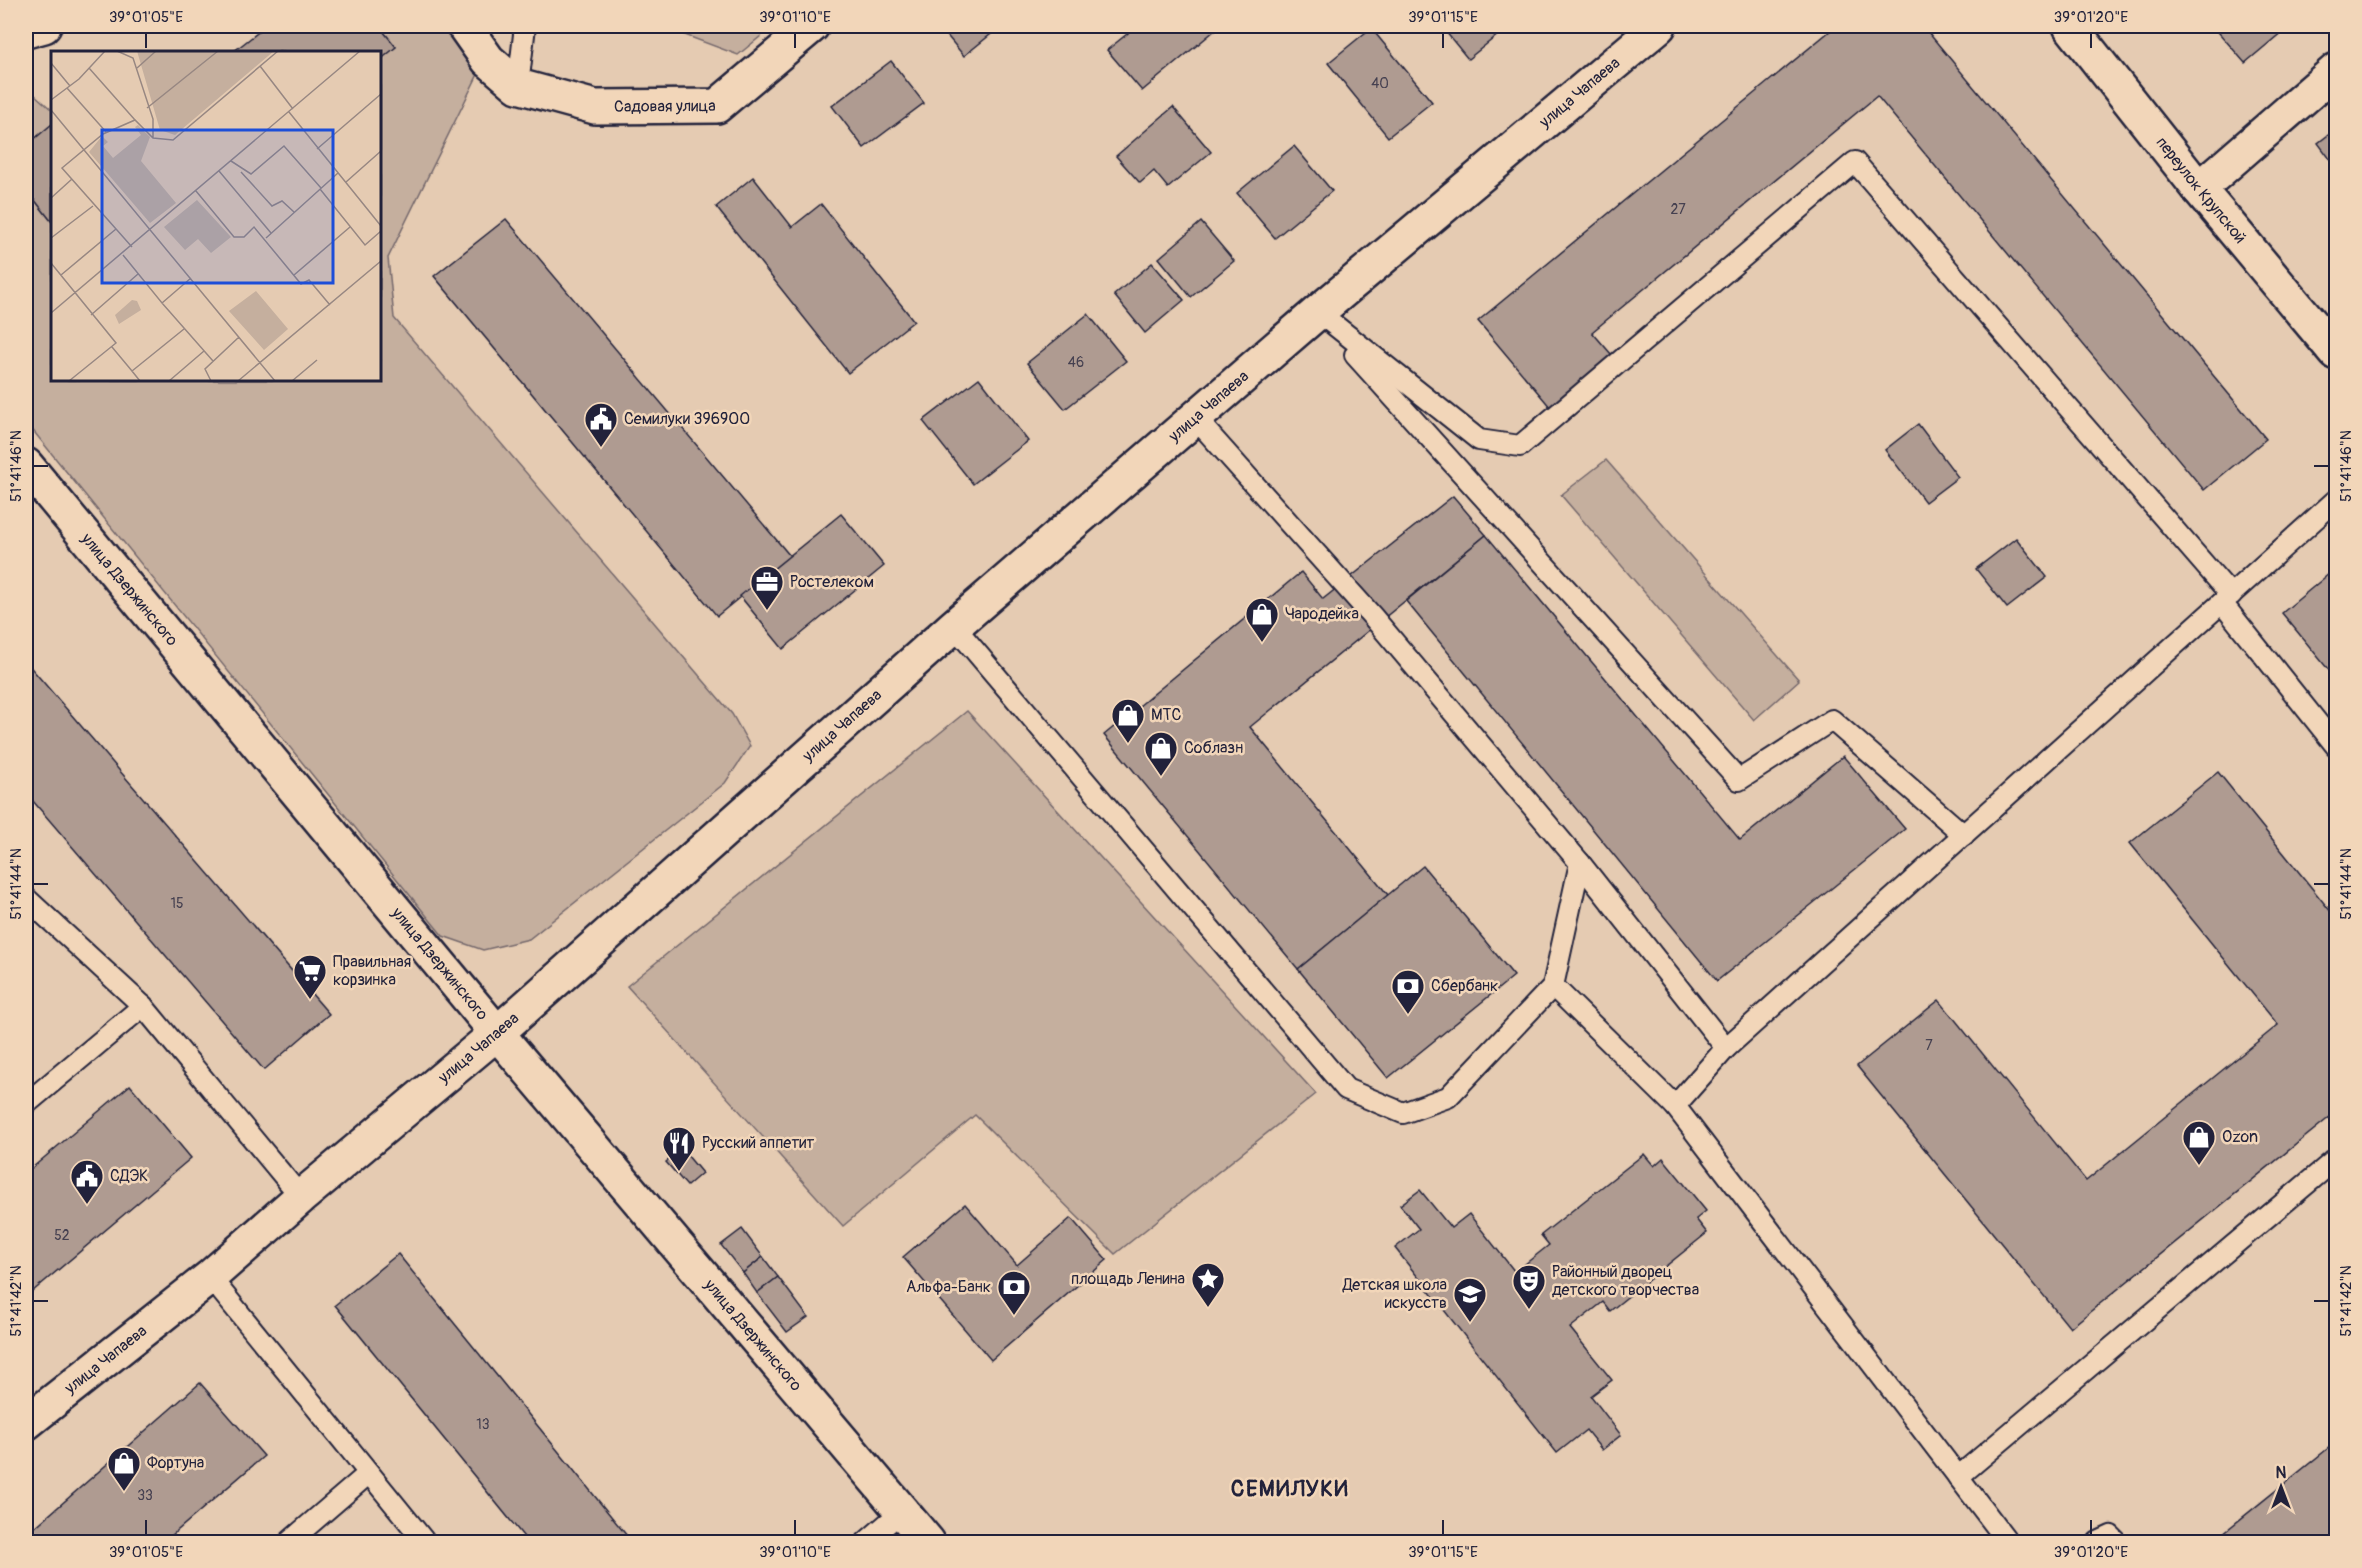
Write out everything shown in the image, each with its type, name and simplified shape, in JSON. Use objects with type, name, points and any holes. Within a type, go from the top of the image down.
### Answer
[{"type":"street","points":[[26,31],[44,26]]},
{"type":"street","points":[[464,26],[488,60],[518,86]]},
{"type":"street","name":"Садовая улица","points":[[518,86],[595,107],[717,106],[812,26]]},
{"type":"street","name":"улица Чапаева","points":[[26,1423],[210,1277],[301,1197],[496,1034],[954,626],[1317,312],[1659,26]]},
{"type":"street","name":"переулок Крупской","points":[[2070,26],[2199,189],[2337,353]]},
{"type":"street","points":[[2199,189],[2337,70]]},
{"type":"street","name":"улица Дзержинского","points":[[26,465],[496,1034],[927,1542]]},
{"type":"lane","points":[[518,86],[525,26]]},
{"type":"lane","points":[[1317,312],[1479,440],[1520,446],[1855,162],[2227,599],[2337,746]]},
{"type":"lane","points":[[1317,312],[1739,780],[1832,720],[1964,835]]},
{"type":"lane","points":[[1195,418],[1373,617],[1580,863],[1726,1048]]},
{"type":"lane","points":[[1675,1106],[1726,1048],[2337,500]]},
{"type":"lane","points":[[954,626],[1346,1089],[1403,1113],[1448,1097],[1553,986],[1580,863]]},
{"type":"lane","points":[[26,898],[143,1006],[301,1197]]},
{"type":"lane","points":[[1553,986],[1675,1106],[2008,1542]]},
{"type":"lane","points":[[26,1104],[143,1006]]},
{"type":"lane","points":[[1958,1477],[2337,1159]]},
{"type":"lane","points":[[210,1277],[425,1542]]},
{"type":"lane","points":[[289,1542],[368,1474]]},
{"type":"lane","points":[[866,1542],[902,1511]]},
{"type":"lane","points":[[2098,1542],[2111,1536],[2117,1542]]},
{"type":"shaded area","points":[[379,26],[455,26],[482,66],[388,258],[394,318],[732,714],[750,746],[725,783],[529,939],[483,950],[443,936],[26,422],[26,189],[51,221],[51,381],[381,381],[381,59],[396,47]]},
{"type":"shaded area","points":[[661,26],[773,26],[738,55]]},
{"type":"shaded area","points":[[26,87],[51,109],[51,125],[26,146]]},
{"type":"shaded area","points":[[1606,460],[1799,680],[1754,720],[1561,495]]},
{"type":"shaded area","points":[[967,711],[1316,1094],[1115,1254],[975,1115],[843,1226],[627,986]]},
{"type":"building","points":[[266,26],[379,26],[396,47],[381,59],[381,51],[234,51]]},
{"type":"building","points":[[939,26],[1001,26],[964,56]]},
{"type":"building","points":[[1137,26],[1220,26],[1142,91],[1107,50]]},
{"type":"building","points":[[1441,26],[1509,26],[1468,59]]},
{"type":"building","points":[[1836,26],[1923,26],[2266,439],[2204,490],[1877,96],[1592,332],[1618,362],[1556,414],[1478,321]]},
{"type":"building","points":[[2213,26],[2289,26],[2245,63]]},
{"type":"building","points":[[1371,28],[1432,102],[1388,137],[1328,63]]},
{"type":"building","points":[[891,61],[924,103],[864,148],[832,106]]},
{"type":"building","points":[[1173,107],[1211,152],[1168,188],[1154,171],[1140,183],[1116,156]]},
{"type":"building","points":[[51,125],[51,221],[26,189],[26,146]]},
{"type":"building","points":[[2336,129],[2336,167],[2318,143]]},
{"type":"building","points":[[1294,146],[1332,191],[1275,238],[1237,193]]},
{"type":"building","points":[[753,177],[792,227],[821,204],[914,321],[848,373],[716,207]]},
{"type":"building","points":[[506,219],[790,556],[717,616],[434,276]]},
{"type":"building","points":[[1201,222],[1234,261],[1191,297],[1159,258]]},
{"type":"building","points":[[1152,263],[1184,300],[1145,333],[1114,295]]},
{"type":"building","points":[[1088,314],[1126,361],[1065,409],[1027,363]]},
{"type":"building","points":[[979,378],[1028,441],[973,484],[923,421]]},
{"type":"building","points":[[1918,424],[1958,477],[1925,502],[1885,450]]},
{"type":"building","points":[[1453,496],[1486,535],[1250,727],[1388,895],[1298,969],[1104,735],[1301,572],[1323,599]]},
{"type":"building","points":[[841,514],[884,566],[783,649],[740,596]]},
{"type":"building","points":[[1486,535],[1740,840],[1843,756],[1905,829],[1717,981],[1406,601]]},
{"type":"building","points":[[2016,538],[2047,577],[2007,608],[1976,569]]},
{"type":"building","points":[[2336,568],[2336,679],[2282,613]]},
{"type":"building","points":[[26,662],[329,1014],[264,1070],[26,793]]},
{"type":"building","points":[[2218,772],[2336,918],[2336,1112],[2070,1328],[1857,1066],[1939,1000],[2086,1181],[2278,1025],[2130,843]]},
{"type":"building","points":[[1423,866],[1514,976],[1388,1078],[1298,969]]},
{"type":"building","points":[[130,1085],[191,1158],[26,1297],[26,1173]]},
{"type":"building","points":[[682,1149],[702,1173],[687,1186],[666,1162]]},
{"type":"building","points":[[1644,1154],[1654,1166],[1663,1158],[1706,1211],[1696,1219],[1707,1233],[1610,1311],[1603,1302],[1570,1328],[1612,1380],[1591,1396],[1621,1435],[1602,1450],[1586,1430],[1557,1453],[1395,1248],[1419,1229],[1400,1205],[1420,1190],[1451,1228],[1469,1214],[1515,1272],[1549,1245],[1541,1235]]},
{"type":"building","points":[[965,1204],[1017,1265],[1071,1218],[1107,1260],[991,1360],[903,1257]]},
{"type":"building","points":[[742,1229],[763,1257],[743,1273],[721,1245]]},
{"type":"building","points":[[398,1254],[632,1542],[528,1542],[335,1305]]},
{"type":"building","points":[[763,1257],[778,1277],[757,1293],[743,1273]]},
{"type":"building","points":[[778,1277],[808,1317],[787,1332],[757,1293]]},
{"type":"building","points":[[200,1383],[264,1456],[164,1542],[26,1542],[26,1535]]},
{"type":"building","points":[[2336,1442],[2336,1542],[2212,1542]]},
{"type":"place","name":"Семилуки 396900","points":[[601,448]]},
{"type":"place","name":"Ростелеком","points":[[767,611]]},
{"type":"place","name":"Чародейка","points":[[1262,643]]},
{"type":"place","name":"МТС","points":[[1128,744]]},
{"type":"place","name":"Соблазн","points":[[1161,777]]},
{"type":"place","name":"Правильная корзинка","points":[[310,1000]]},
{"type":"place","name":"Сбербанк","points":[[1408,1015]]},
{"type":"place","name":"Ozon","points":[[2199,1166]]},
{"type":"place","name":"Русский аппетит","points":[[679,1172]]},
{"type":"place","name":"СДЭК","points":[[87,1205]]},
{"type":"place","name":"площадь Ленина","points":[[1208,1308]]},
{"type":"place","name":"Районный дворец детского творчества","points":[[1529,1310]]},
{"type":"place","name":"Альфа-Банк","points":[[1014,1316]]},
{"type":"place","name":"Детская школа искусств","points":[[1470,1323]]},
{"type":"place","name":"Фортуна","points":[[124,1492]]},
{"type":"district","name":"СЕМИЛУКИ","points":[[1290,1489]]}]
